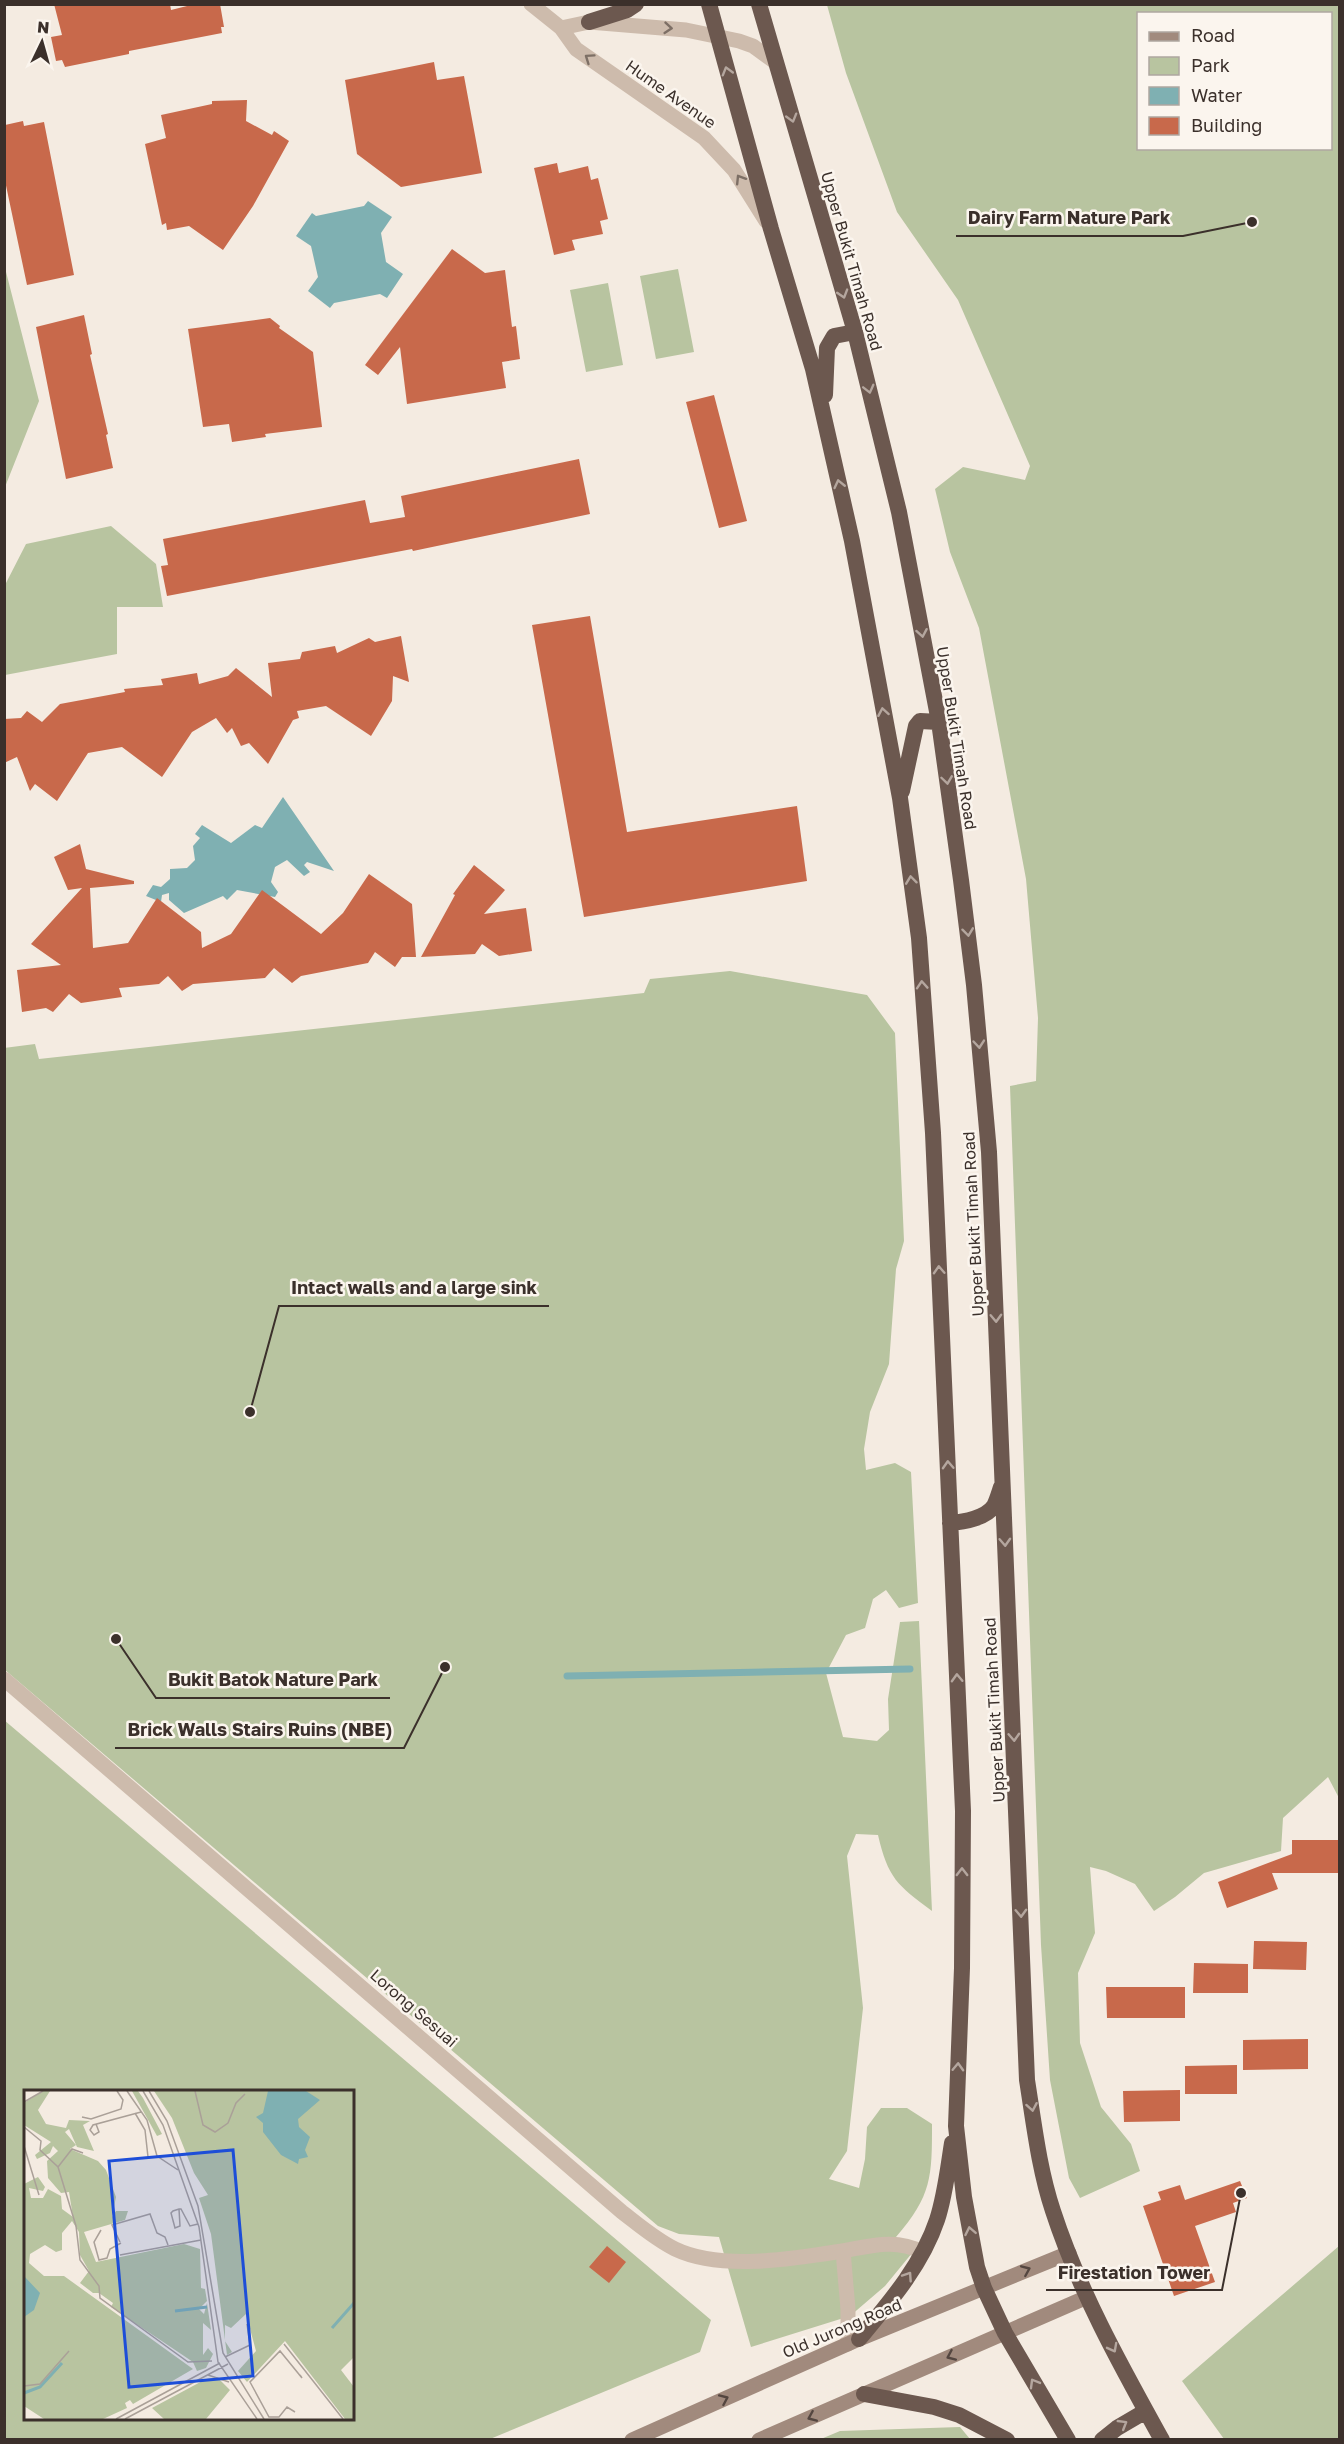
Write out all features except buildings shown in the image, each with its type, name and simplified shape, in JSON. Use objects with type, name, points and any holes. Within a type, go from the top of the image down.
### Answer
[{"type":"highway","points":[[589,22],[627,10],[636,4]]},
{"type":"highway","points":[[709,4],[771,229],[813,369],[852,541],[900,798],[919,938],[933,1133],[963,1811],[962,1968],[956,2126],[964,2197],[977,2267],[984,2288],[1005,2333],[1068,2439]]},
{"type":"highway","name":"Upper Bukit Timah Road","points":[[759,4],[855,332],[899,512],[939,722],[971,962],[989,1152],[1027,2080],[1043,2177],[1052,2210],[1087,2298],[1162,2439]]},
{"type":"highway","points":[[825,419],[827,348],[834,336],[855,332]]},
{"type":"highway","points":[[900,798],[916,726],[920,721],[939,722]]},
{"type":"highway","points":[[950,1523],[966,1522],[994,1507],[1002,1484]]},
{"type":"highway","points":[[853,2341],[887,2306],[922,2252],[938,2218],[956,2126]]},
{"type":"highway","points":[[864,2394],[934,2407],[959,2415],[1007,2439]]},
{"type":"highway","points":[[1102,2439],[1146,2411]]},
{"type":"main road","name":"Old Jurong Road","points":[[632,2439],[853,2341],[1069,2253]]},
{"type":"main road","points":[[759,2439],[1087,2298]]},
{"type":"street","name":"Hume Avenue","points":[[531,4],[561,28],[576,49],[705,138],[734,170],[771,229]]},
{"type":"street","points":[[561,28],[589,22],[686,30],[717,35],[753,46],[776,62]]},
{"type":"street","name":"Lorong Sesuai","points":[[4,1679],[655,2238],[676,2250],[705,2259],[750,2261],[886,2244],[906,2245],[922,2252]]},
{"type":"street","points":[[843,2251],[853,2341]]},
{"type":"green space","points":[[827,5],[1339,5],[1339,1798],[1328,1777],[1283,1818],[1281,1851],[1204,1873],[1154,1911],[1135,1884],[1106,1871],[1090,1867],[1095,1933],[1078,1973],[1080,2043],[1101,2107],[1131,2144],[1140,2171],[1080,2198],[1069,2178],[1050,2080],[1041,1945],[1010,1086],[1036,1081],[1038,1018],[1026,879],[979,628],[950,552],[935,489],[963,467],[1025,480],[1030,466],[958,300],[897,212],[846,73]]},
{"type":"green space","points":[[4,264],[39,401],[5,487],[4,487]]},
{"type":"green space","points":[[678,269],[694,352],[656,359],[640,276]]},
{"type":"green space","points":[[608,283],[623,365],[586,372],[570,290]]},
{"type":"green space","points":[[111,526],[156,564],[163,607],[117,607],[117,654],[5,675],[5,585],[26,544]]},
{"type":"green space","points":[[730,971],[867,995],[895,1033],[904,1241],[896,1269],[889,1364],[870,1412],[864,1449],[866,1470],[895,1463],[911,1472],[918,1603],[899,1608],[886,1590],[873,1599],[865,1628],[846,1635],[826,1673],[843,1737],[877,1741],[889,1730],[888,1699],[900,1622],[919,1621],[932,1911],[902,1887],[890,1871],[878,1835],[856,1834],[847,1856],[863,2008],[847,2151],[829,2179],[859,2188],[865,2159],[867,2127],[881,2108],[907,2108],[932,2124],[928,2185],[917,2209],[896,2237],[917,2247],[885,2286],[850,2316],[751,2347],[719,2237],[679,2234],[658,2226],[5,1670],[4,1048],[35,1044],[39,1059],[644,993],[650,979]]},
{"type":"green space","points":[[4,1720],[711,2320],[700,2352],[490,2439],[5,2439]]},
{"type":"green space","points":[[1339,2246],[1339,2439],[1224,2439],[1182,2381]]},
{"type":"green space","points":[[960,2427],[970,2439],[821,2439],[840,2431]]},
{"type":"water","points":[[368,201],[392,217],[381,233],[386,262],[403,274],[387,298],[380,294],[334,303],[330,308],[308,291],[318,277],[311,246],[296,236],[312,213],[316,216],[364,206]]},
{"type":"water","points":[[283,797],[334,871],[307,862],[304,865],[310,872],[304,876],[287,860],[275,867],[271,882],[278,892],[275,897],[237,890],[227,900],[223,896],[184,913],[169,900],[169,893],[162,895],[161,902],[146,896],[153,885],[161,887],[170,879],[170,869],[187,868],[195,860],[193,846],[200,838],[195,834],[202,825],[231,843],[255,825],[262,828]]},
{"type":"waterway","points":[[567,1676],[910,1669]]},
{"type":"place","name":"Dairy Farm Nature Park","points":[[1252,222]]},
{"type":"place","name":"Intact walls and a large sink","points":[[250,1412]]},
{"type":"place","name":"Bukit Batok Nature Park","points":[[116,1639]]},
{"type":"place","name":"Brick Walls Stairs Ruins (NBE)","points":[[445,1667]]},
{"type":"place","name":"Firestation Tower","points":[[1241,2193]]}]
